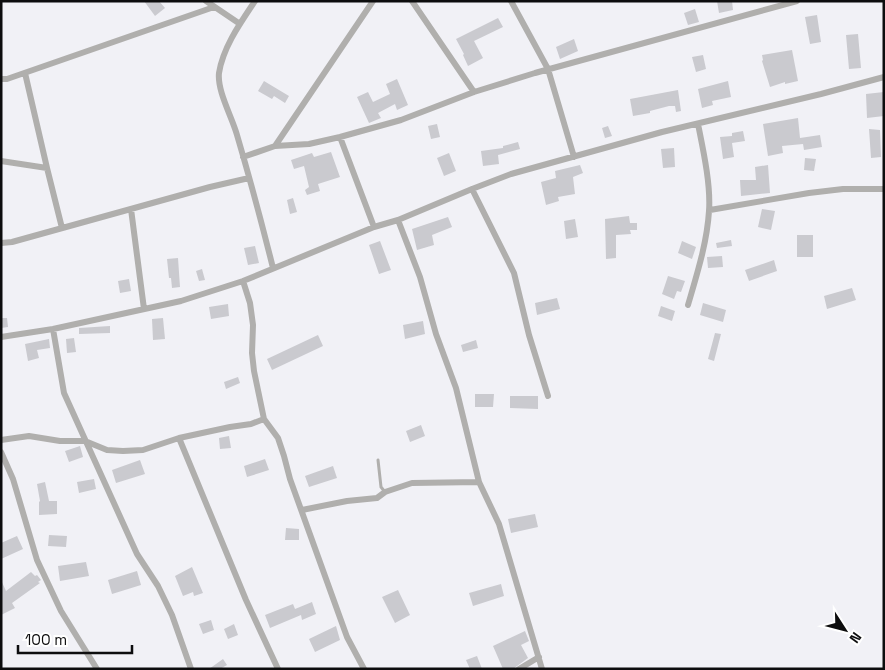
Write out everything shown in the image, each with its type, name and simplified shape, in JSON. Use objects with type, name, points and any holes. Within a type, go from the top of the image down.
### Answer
[{"type":"street","points":[[206,1],[240,24]]},
{"type":"street","points":[[255,1],[240,24],[224,56],[219,74],[221,89],[236,132],[273,268]]},
{"type":"street","points":[[275,146],[372,1]]},
{"type":"street","points":[[412,1],[474,92]]},
{"type":"street","points":[[511,1],[548,69],[574,157]]},
{"type":"street","points":[[243,157],[275,146],[309,144],[340,138],[401,120],[474,92],[548,69],[797,1]]},
{"type":"street","points":[[1,79],[25,73],[214,7]]},
{"type":"street","points":[[25,73],[62,228]]},
{"type":"street","points":[[1,337],[53,329],[180,301],[243,281],[374,227],[398,220],[512,174],[884,76]]},
{"type":"street","points":[[688,305],[702,255],[710,210],[706,166],[698,124]]},
{"type":"street","points":[[340,138],[374,227]]},
{"type":"street","points":[[1,161],[47,168]]},
{"type":"street","points":[[1,243],[12,242],[249,178]]},
{"type":"street","points":[[472,189],[514,273],[529,335],[548,396]]},
{"type":"street","points":[[710,210],[809,193],[844,189],[884,189]]},
{"type":"street","points":[[131,209],[144,309]]},
{"type":"street","points":[[398,220],[420,277],[436,334],[456,388],[479,482],[499,524],[542,669]]},
{"type":"street","points":[[243,281],[250,303],[253,325],[252,353],[254,371],[264,419],[278,438],[290,479],[347,637],[364,669]]},
{"type":"street","points":[[53,329],[64,392],[137,554],[158,586],[172,615],[191,669]]},
{"type":"street","points":[[1,440],[29,436],[60,441],[85,441],[107,450],[143,450],[179,438],[230,426],[250,424],[264,419]]},
{"type":"street","points":[[179,438],[246,600],[278,669]]},
{"type":"street","points":[[1,452],[13,480],[37,560],[61,611],[98,669]]},
{"type":"street","points":[[302,510],[347,501],[377,498],[385,492],[412,483],[479,482]]},
{"type":"street","points":[[520,669],[539,657]]},
{"type":"lane","points":[[378,460],[382,487],[385,492]]},
{"type":"building","points":[[144,1],[159,1],[165,8],[155,16]]},
{"type":"building","points":[[717,1],[732,1],[733,10],[719,13]]},
{"type":"building","points":[[695,9],[699,22],[688,25],[684,13]]},
{"type":"building","points":[[817,15],[821,42],[810,44],[805,17]]},
{"type":"building","points":[[498,18],[503,27],[474,41],[483,58],[468,66],[456,39]]},
{"type":"building","points":[[858,34],[861,68],[849,69],[846,35]]},
{"type":"building","points":[[574,39],[578,51],[560,59],[556,47]]},
{"type":"building","points":[[792,50],[798,81],[785,84],[785,82],[770,87],[762,55]]},
{"type":"building","points":[[703,55],[706,69],[696,72],[692,57]]},
{"type":"building","points":[[397,79],[408,105],[397,110],[395,104],[378,113],[381,118],[369,123],[357,97],[368,92],[373,102],[390,94],[386,84]]},
{"type":"building","points":[[264,81],[289,96],[285,103],[274,96],[272,99],[258,91]]},
{"type":"building","points":[[728,81],[731,97],[712,101],[713,105],[702,108],[698,89]]},
{"type":"building","points":[[678,90],[681,111],[676,112],[675,106],[669,106],[650,111],[650,113],[633,116],[630,99]]},
{"type":"building","points":[[884,92],[884,116],[867,118],[866,94]]},
{"type":"building","points":[[798,118],[800,138],[820,135],[822,147],[804,150],[803,144],[782,146],[783,153],[768,156],[763,124]]},
{"type":"building","points":[[437,124],[440,137],[431,139],[428,126]]},
{"type":"building","points":[[608,126],[612,136],[605,138],[602,128]]},
{"type":"building","points":[[869,129],[880,130],[881,157],[871,158]]},
{"type":"building","points":[[743,131],[745,141],[732,143],[734,157],[723,159],[720,137],[732,136],[732,133]]},
{"type":"building","points":[[518,142],[520,149],[498,155],[499,164],[483,166],[481,151],[503,148],[503,146]]},
{"type":"building","points":[[674,148],[675,167],[663,168],[661,149]]},
{"type":"building","points":[[331,152],[340,177],[318,184],[320,191],[307,195],[305,190],[309,187],[304,166],[294,169],[291,160],[312,153],[314,157]]},
{"type":"building","points":[[449,153],[456,171],[444,176],[437,158]]},
{"type":"building","points":[[805,158],[816,159],[814,171],[804,170]]},
{"type":"building","points":[[580,165],[583,173],[573,177],[575,194],[558,197],[559,201],[546,205],[541,182],[556,178],[555,171]]},
{"type":"building","points":[[768,165],[770,193],[741,196],[740,180],[756,180],[755,167]]},
{"type":"building","points":[[293,198],[297,212],[290,214],[287,200]]},
{"type":"building","points":[[762,209],[775,211],[771,230],[758,227]]},
{"type":"building","points":[[629,216],[630,223],[637,223],[637,230],[630,230],[631,234],[616,235],[616,258],[606,259],[605,219]]},
{"type":"building","points":[[448,217],[452,227],[432,235],[434,245],[417,250],[412,229]]},
{"type":"building","points":[[575,219],[578,237],[566,239],[564,221]]},
{"type":"building","points":[[797,235],[813,235],[813,257],[797,257]]},
{"type":"building","points":[[731,240],[732,246],[717,248],[716,243]]},
{"type":"building","points":[[380,241],[391,270],[379,274],[369,245]]},
{"type":"building","points":[[682,241],[696,247],[692,259],[678,253]]},
{"type":"building","points":[[255,246],[259,263],[248,265],[244,248]]},
{"type":"building","points":[[722,256],[723,267],[708,268],[707,257]]},
{"type":"building","points":[[178,258],[180,287],[172,288],[167,259]]},
{"type":"building","points":[[774,260],[777,271],[749,281],[745,270]]},
{"type":"building","points":[[202,269],[205,280],[199,281],[196,271]]},
{"type":"building","points":[[668,276],[685,281],[681,292],[677,291],[674,299],[662,294]]},
{"type":"building","points":[[129,279],[131,291],[120,293],[118,281]]},
{"type":"building","points":[[852,288],[856,300],[827,309],[824,296]]},
{"type":"building","points":[[557,298],[560,309],[537,315],[535,303]]},
{"type":"building","points":[[703,303],[726,310],[723,322],[700,315]]},
{"type":"building","points":[[228,304],[229,316],[211,319],[209,307]]},
{"type":"building","points":[[661,306],[675,311],[672,321],[658,316]]},
{"type":"building","points":[[1,318],[7,318],[8,327],[1,328]]},
{"type":"building","points":[[163,318],[165,339],[153,340],[152,319]]},
{"type":"building","points":[[423,321],[425,334],[405,339],[403,325]]},
{"type":"building","points":[[110,326],[110,333],[79,334],[79,328]]},
{"type":"building","points":[[715,333],[721,334],[714,361],[708,359]]},
{"type":"building","points":[[318,335],[323,346],[272,370],[267,359]]},
{"type":"building","points":[[74,338],[76,352],[67,353],[66,339]]},
{"type":"building","points":[[49,339],[50,348],[37,350],[39,358],[28,361],[25,344]]},
{"type":"building","points":[[476,340],[478,348],[463,352],[461,345]]},
{"type":"building","points":[[238,377],[240,383],[226,389],[224,382]]},
{"type":"building","points":[[475,394],[494,394],[493,407],[475,407]]},
{"type":"building","points":[[510,396],[538,396],[538,409],[510,408]]},
{"type":"building","points":[[421,425],[425,436],[410,442],[406,431]]},
{"type":"building","points":[[229,436],[231,448],[220,449],[219,438]]},
{"type":"building","points":[[80,446],[83,457],[69,462],[65,451]]},
{"type":"building","points":[[265,459],[269,470],[247,477],[244,466]]},
{"type":"building","points":[[140,460],[145,474],[116,483],[112,470]]},
{"type":"building","points":[[333,466],[337,478],[309,487],[305,476]]},
{"type":"building","points":[[94,479],[96,489],[79,493],[77,482]]},
{"type":"building","points":[[45,482],[49,501],[57,501],[57,514],[39,515],[40,501],[37,484]]},
{"type":"building","points":[[535,514],[538,527],[511,533],[508,519]]},
{"type":"building","points":[[286,528],[299,529],[299,540],[285,540]]},
{"type":"building","points":[[49,535],[67,536],[66,547],[48,546]]},
{"type":"building","points":[[17,536],[23,549],[1,559],[1,543]]},
{"type":"building","points":[[86,562],[89,576],[60,581],[58,566]]},
{"type":"building","points":[[192,567],[203,593],[194,596],[193,592],[183,596],[175,576]]},
{"type":"building","points":[[137,571],[141,585],[112,594],[108,580]]},
{"type":"building","points":[[31,572],[35,576],[37,575],[41,580],[38,582],[40,583],[12,603],[15,608],[1,615],[1,580],[6,591]]},
{"type":"building","points":[[501,584],[504,596],[473,606],[469,593]]},
{"type":"building","points":[[398,590],[410,615],[395,623],[382,597]]},
{"type":"building","points":[[312,602],[316,614],[302,620],[301,615],[270,628],[265,615],[293,604],[295,609]]},
{"type":"building","points":[[211,620],[214,630],[203,634],[199,624]]},
{"type":"building","points":[[234,624],[238,635],[228,639],[224,629]]},
{"type":"building","points":[[336,626],[340,640],[315,652],[309,639]]},
{"type":"building","points":[[525,631],[529,641],[521,645],[528,658],[513,669],[503,669],[493,646]]},
{"type":"building","points":[[477,656],[482,669],[470,669],[466,660]]},
{"type":"building","points":[[223,659],[227,665],[220,669],[209,669]]}]
